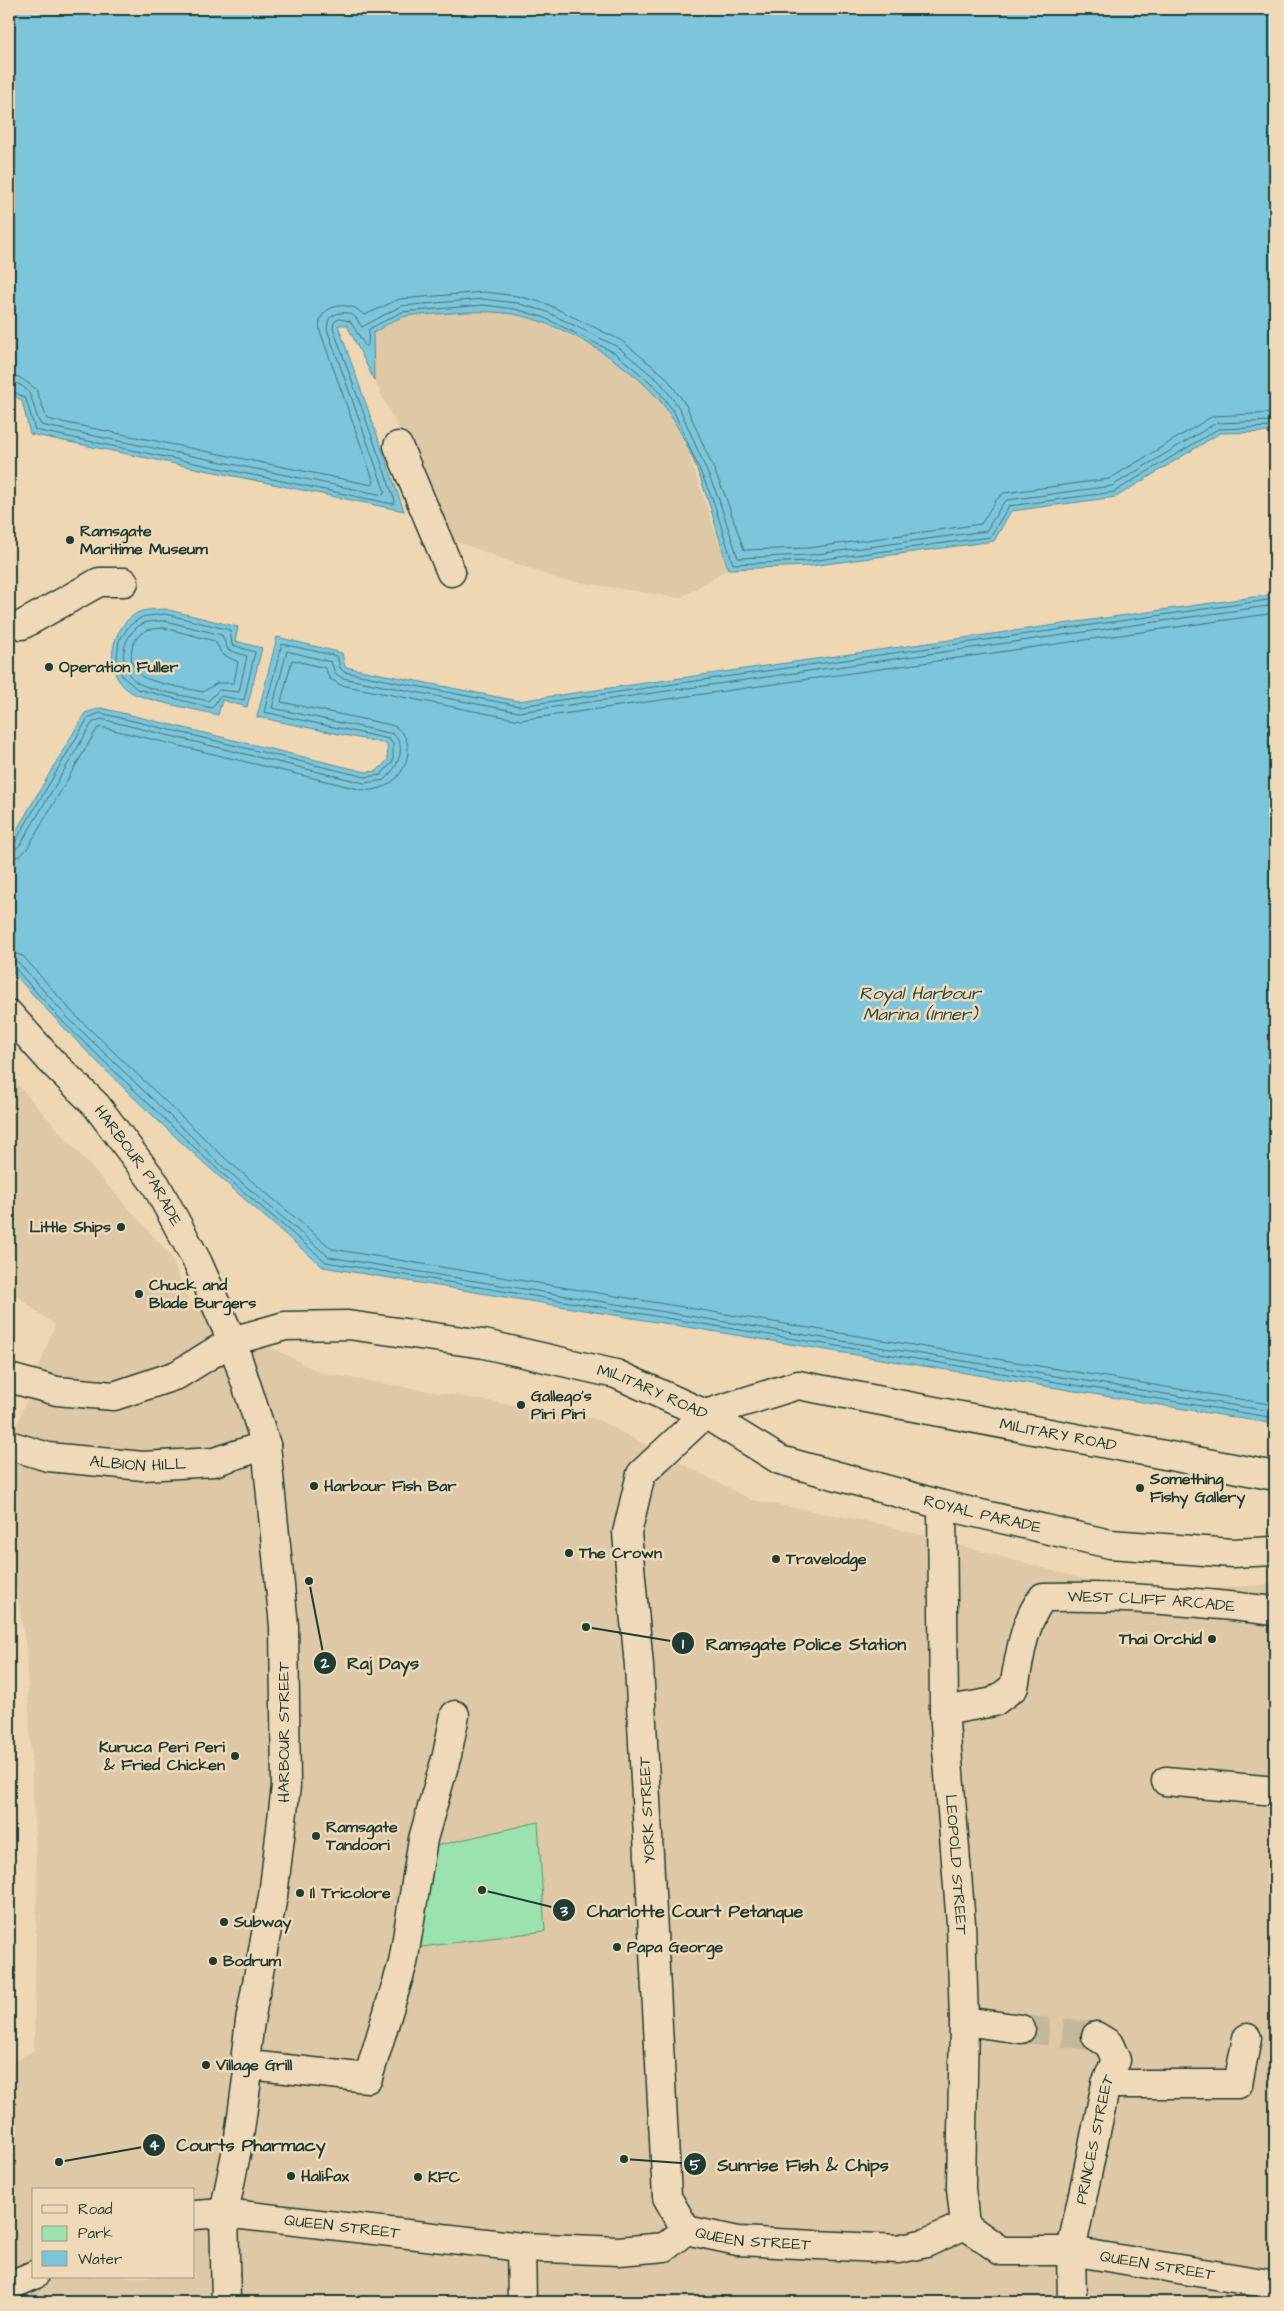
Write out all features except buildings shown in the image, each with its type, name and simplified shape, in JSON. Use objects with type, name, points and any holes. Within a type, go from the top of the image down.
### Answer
[{"type":"street","points":[[398,446],[451,572]]},
{"type":"street","points":[[22,625],[99,582],[124,582]]},
{"type":"street","name":"HARBOUR PARADE","points":[[9,1014],[50,1060],[96,1105],[156,1185],[198,1263],[232,1341]]},
{"type":"street","name":"MILITARY ROAD","points":[[9,1378],[57,1391],[114,1396],[177,1375],[232,1341],[285,1326],[348,1325],[484,1344],[616,1374],[706,1414],[798,1385],[1275,1476]]},
{"type":"street","name":"HARBOUR STREET","points":[[226,2302],[224,2213],[238,2144],[249,2065],[246,2053],[250,2021],[273,1896],[286,1786],[284,1626],[266,1445],[232,1341]]},
{"type":"street","name":"ROYAL PARADE","points":[[706,1414],[780,1460],[942,1505],[1110,1544],[1232,1553],[1275,1551]]},
{"type":"street","name":"YORK STREET","points":[[686,2230],[667,2197],[640,1676],[627,1533],[641,1474],[706,1414]]},
{"type":"street","name":"ALBION HILL","points":[[9,1445],[48,1457],[143,1466],[214,1462],[266,1445]]},
{"type":"street","name":"LEOPOLD STREET","points":[[942,1505],[944,1711],[961,1924],[964,2021],[961,2188],[965,2225]]},
{"type":"street","name":"WEST CLIFF ARCADE","points":[[944,1711],[994,1702],[1014,1687],[1022,1642],[1033,1610],[1043,1597],[1072,1596],[1214,1604],[1275,1612]]},
{"type":"street","points":[[249,2065],[368,2078],[403,1963],[423,1839],[447,1755],[455,1715]]},
{"type":"street","points":[[1166,1781],[1275,1792]]},
{"type":"street","points":[[964,2021],[1020,2029]]},
{"type":"street","name":"PRINCES STREET","points":[[1072,2302],[1071,2251],[1106,2084],[1116,2060],[1109,2044],[1096,2036]]},
{"type":"street","points":[[1106,2084],[1238,2084],[1247,2038]]},
{"type":"street","name":"QUEEN STREET","points":[[195,2215],[224,2213],[521,2247],[619,2251],[665,2247],[686,2230],[738,2241],[898,2249],[926,2243],[965,2225],[1001,2251],[1071,2251],[1275,2285]]},
{"type":"street","points":[[521,2247],[522,2302]]},
{"type":"street","points":[[9,2286],[32,2276]]},
{"type":"shaded area","points":[[482,310],[514,314],[541,322],[613,357],[653,391],[670,414],[688,452],[728,569],[680,598],[558,579],[449,539],[431,495],[374,380],[373,333],[403,317]]},
{"type":"shaded area","points":[[9,1075],[171,1256],[189,1304],[321,1373],[596,1419],[752,1500],[877,1523],[1139,1594],[1275,1584],[1275,2302],[9,2302],[9,2065],[34,2050],[37,1878],[26,1650],[9,1540],[9,1446],[55,1325],[9,1290]]},
{"type":"green space","points":[[538,1822],[545,1931],[414,1948],[427,1848]]},
{"type":"water","points":[[9,9],[1275,9],[1275,432],[1220,433],[1116,497],[1011,511],[994,541],[811,566],[728,569],[711,509],[697,469],[680,431],[657,397],[621,365],[600,350],[554,327],[512,314],[466,312],[411,315],[395,320],[373,333],[374,380],[347,325],[338,325],[404,511],[30,434],[22,401],[9,392]]},
{"type":"water","name":"Royal Harbour Marina (Inner)","points":[[1275,594],[1275,1424],[323,1267],[201,1160],[122,1086],[9,968],[9,843],[85,713],[101,708],[366,772],[377,771],[388,760],[387,744],[257,717],[277,637],[342,653],[345,667],[518,701]]},
{"type":"water","points":[[165,609],[238,627],[235,641],[262,648],[247,707],[222,700],[218,715],[154,700],[135,694],[124,687],[117,677],[113,665],[115,641],[121,629],[129,619],[139,612]]},
{"type":"tunnel","points":[[1021,2029],[1096,2036]]},
{"type":"place","name":"Ramsgate Maritime Museum","points":[[70,540]]},
{"type":"place","name":"Operation Fuller","points":[[49,667]]},
{"type":"place","name":"Little Ships","points":[[121,1227]]},
{"type":"place","name":"Chuck and Blade Burgers","points":[[139,1294]]},
{"type":"place","name":"Gallego's Piri Piri","points":[[521,1405]]},
{"type":"place","name":"Harbour Fish Bar","points":[[314,1486]]},
{"type":"place","name":"Something Fishy Gallery","points":[[1140,1488]]},
{"type":"place","name":"The Crown","points":[[569,1553]]},
{"type":"place","name":"Travelodge","points":[[776,1559]]},
{"type":"place","name":"Raj Days","points":[[309,1581]]},
{"type":"place","name":"Ramsgate Police Station","points":[[586,1627]]},
{"type":"place","name":"Thai Orchid","points":[[1212,1639]]},
{"type":"place","name":"Kuruca Peri Peri & Fried Chicken","points":[[235,1756]]},
{"type":"place","name":"Ramsgate Tandoori","points":[[316,1836]]},
{"type":"place","name":"Charlotte Court Petanque","points":[[482,1890]]},
{"type":"place","name":"Il Tricolore","points":[[300,1893]]},
{"type":"place","name":"Subway","points":[[224,1922]]},
{"type":"place","name":"Papa George","points":[[617,1947]]},
{"type":"place","name":"Bodrum","points":[[213,1961]]},
{"type":"place","name":"Village Grill","points":[[206,2065]]},
{"type":"place","name":"Sunrise Fish & Chips","points":[[624,2159]]},
{"type":"place","name":"Courts Pharmacy","points":[[59,2162]]},
{"type":"place","name":"Halifax","points":[[291,2176]]},
{"type":"place","name":"KFC","points":[[418,2177]]}]
